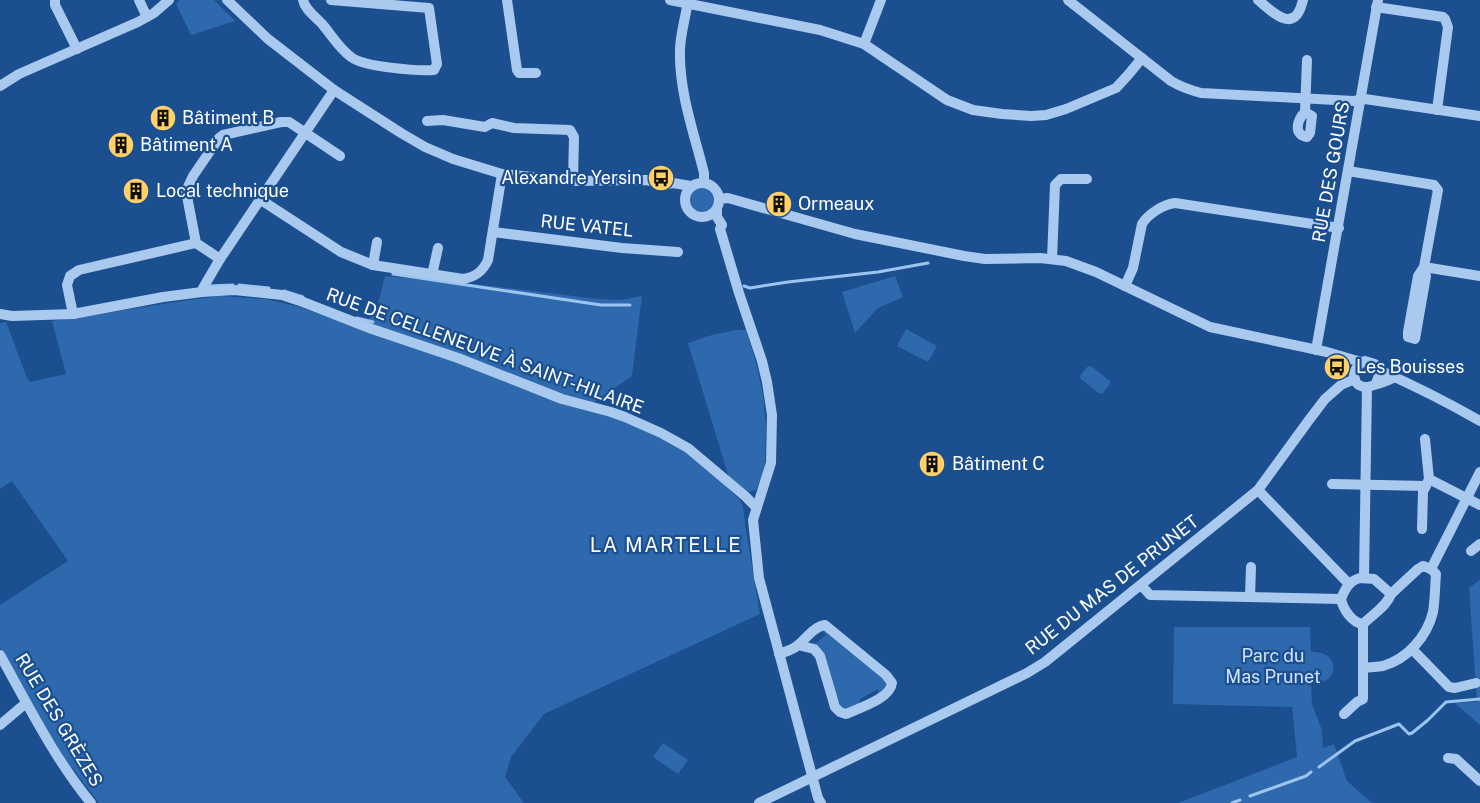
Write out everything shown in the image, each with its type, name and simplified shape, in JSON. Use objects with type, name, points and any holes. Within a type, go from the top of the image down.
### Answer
[{"type":"street","points":[[55,0],[55,5],[77,49]]},
{"type":"street","points":[[139,0],[147,16]]},
{"type":"street","points":[[0,86],[19,74],[147,16],[160,9],[169,0]]},
{"type":"street","points":[[227,0],[268,39],[334,90],[425,147],[453,159],[502,174],[573,181],[646,180],[691,186],[704,183],[716,189],[717,217],[722,225],[720,229],[738,292],[762,361],[772,415],[770,470],[753,520],[759,578],[778,654],[821,803]]},
{"type":"street","points":[[303,0],[304,6],[356,61],[370,65],[434,70],[437,64],[429,4],[331,0]]},
{"type":"street","points":[[507,0],[517,70],[519,73],[536,73]]},
{"type":"street","points":[[670,0],[820,30],[864,44],[947,100],[973,110],[1002,114],[1031,116],[1058,112],[1116,88],[1142,58]]},
{"type":"street","points":[[864,44],[881,0]]},
{"type":"street","points":[[1068,0],[1171,81],[1181,87],[1201,93],[1354,101],[1365,99],[1480,116]]},
{"type":"street","points":[[1258,0],[1281,17],[1288,19],[1299,13],[1303,0]]},
{"type":"street","points":[[688,2],[680,47],[680,69],[682,87],[704,173],[704,183]]},
{"type":"street","points":[[1377,4],[1443,17],[1445,20],[1448,27],[1437,110]]},
{"type":"street","name":"RUE DES GOURS","points":[[1316,350],[1377,4]]},
{"type":"street","points":[[1305,112],[1307,60]]},
{"type":"street","points":[[202,292],[220,260],[334,90]]},
{"type":"street","points":[[427,122],[443,120],[485,127],[492,123],[514,128],[570,130],[574,137],[573,181]]},
{"type":"street","points":[[220,260],[196,243],[186,190],[219,138],[223,135],[281,122],[293,123],[340,156]]},
{"type":"street","points":[[1348,171],[1434,185],[1438,190],[1424,267],[1426,276],[1415,339],[1408,337],[1408,332],[1418,276],[1424,267]]},
{"type":"street","points":[[261,200],[341,252],[373,265],[464,279],[474,277],[485,267],[488,260],[502,174]]},
{"type":"street","points":[[1052,259],[1055,185],[1061,179],[1087,179]]},
{"type":"street","points":[[668,184],[670,188],[685,198]]},
{"type":"street","points":[[691,186],[685,194],[685,204],[691,213],[705,218],[720,229]]},
{"type":"street","points":[[705,218],[718,204],[728,198],[855,234],[975,258],[1052,259],[1086,267],[1210,327],[1361,362],[1372,362],[1379,370],[1393,378],[1406,381],[1480,421]]},
{"type":"street","points":[[1125,285],[1133,268],[1144,220],[1169,204],[1175,203],[1339,228]]},
{"type":"street","name":"RUE VATEL","points":[[493,232],[622,248],[678,252]]},
{"type":"street","points":[[373,265],[377,242]]},
{"type":"street","points":[[73,314],[67,285],[70,276],[79,270],[196,243]]},
{"type":"street","points":[[432,275],[438,248]]},
{"type":"street","points":[[1424,267],[1480,276]]},
{"type":"street","name":"RUE DE CELLENEUVE À SAINT-HILAIRE","points":[[0,314],[12,316],[73,314],[202,292],[234,290],[282,296],[458,358],[562,399],[625,417],[661,433],[688,448],[756,507]]},
{"type":"street","points":[[1345,358],[1359,385],[1371,385],[1393,378]]},
{"type":"street","points":[[1354,376],[1356,366],[1361,362]]},
{"type":"street","points":[[1364,578],[1365,484],[1371,385],[1380,377],[1379,370]]},
{"type":"street","name":"RUE DU MAS DE PRUNET","points":[[759,803],[1027,673],[1045,662],[1258,490],[1325,399],[1354,376]]},
{"type":"street","points":[[1422,529],[1423,492],[1427,482],[1425,440]]},
{"type":"street","points":[[1431,568],[1480,472]]},
{"type":"street","points":[[1332,484],[1427,482],[1480,505]]},
{"type":"street","points":[[1258,490],[1349,584]]},
{"type":"street","points":[[1364,668],[1383,666],[1412,649],[1427,628],[1433,612],[1436,574],[1431,568],[1423,566],[1418,569],[1363,624],[1358,624],[1352,619],[1341,599],[1349,584],[1354,580],[1364,578],[1374,579],[1391,594]]},
{"type":"street","points":[[1250,597],[1251,567]]},
{"type":"street","points":[[1141,585],[1150,595],[1341,599]]},
{"type":"street","points":[[1344,714],[1363,699],[1363,624]]},
{"type":"street","points":[[778,654],[798,645],[821,626],[827,626],[886,675],[892,683],[891,689],[883,696],[846,714],[840,712],[835,707],[820,656],[814,649],[798,645]]},
{"type":"street","points":[[1412,649],[1449,687],[1455,688],[1476,683]]},
{"type":"street","name":"RUE DES GRÈZES","points":[[0,654],[59,758],[90,802]]},
{"type":"street","points":[[0,725],[26,702]]},
{"type":"street","points":[[1448,758],[1456,759],[1480,781]]},
{"type":"green space","points":[[180,0],[214,0],[235,21],[191,35],[176,4]]},
{"type":"green space","points":[[702,187],[711,191],[715,200],[711,209],[702,213],[693,209],[689,200],[693,191]]},
{"type":"green space","points":[[385,276],[598,299],[620,300],[642,296],[632,376],[592,404],[564,397],[367,324],[376,312]]},
{"type":"green space","points":[[895,276],[903,297],[878,308],[855,333],[842,292]]},
{"type":"green space","points":[[221,296],[265,299],[296,306],[624,420],[687,452],[740,500],[760,614],[544,714],[511,757],[505,777],[524,803],[99,803],[65,761],[0,647],[0,605],[68,561],[12,481],[0,489],[0,323],[6,322],[30,382],[66,374],[52,321]]},
{"type":"green space","points":[[906,329],[937,346],[928,362],[897,346]]},
{"type":"green space","points":[[736,330],[746,330],[763,395],[766,425],[765,471],[756,490],[745,493],[730,481],[688,343]]},
{"type":"green space","points":[[1091,366],[1110,381],[1103,393],[1100,394],[1081,379],[1080,376],[1087,367]]},
{"type":"green space","points":[[1480,580],[1480,725],[1455,703],[1477,702],[1469,588]]},
{"type":"green space","name":"Parc du Mas Prunet","points":[[1174,627],[1310,627],[1311,652],[1329,657],[1334,668],[1330,678],[1323,682],[1311,683],[1312,704],[1322,730],[1323,748],[1334,744],[1347,781],[1372,803],[1178,803],[1297,757],[1292,707],[1173,704]]},
{"type":"green space","points":[[825,630],[884,679],[887,685],[878,695],[878,689],[860,699],[859,704],[847,709],[841,706],[812,640],[815,644],[826,635],[823,631]]},
{"type":"green space","points":[[663,743],[688,760],[678,774],[653,757]]},
{"type":"waterway","points":[[744,286],[750,288],[878,272],[928,263]]},
{"type":"waterway","points":[[393,274],[601,305],[630,305]]},
{"type":"waterway","points":[[209,286],[233,285]]},
{"type":"waterway","points":[[239,285],[269,288]]},
{"type":"waterway","points":[[284,291],[303,297]]},
{"type":"waterway","points":[[357,318],[373,322]]},
{"type":"waterway","points":[[1319,767],[1355,741],[1399,724],[1409,734],[1412,733],[1446,702],[1480,699]]},
{"type":"waterway","points":[[1250,796],[1306,776],[1311,772]]},
{"type":"waterway","points":[[1232,803],[1240,800]]},
{"type":"place","name":"Bâtiment B","points":[[163,118]]},
{"type":"place","name":"Bâtiment A","points":[[121,145]]},
{"type":"place","name":"Alexandre Yersin","points":[[661,178]]},
{"type":"place","name":"Local technique","points":[[136,191]]},
{"type":"place","name":"Ormeaux","points":[[779,204]]},
{"type":"place","name":"Les Bouisses","points":[[1337,367]]},
{"type":"place","name":"Bâtiment C","points":[[932,464]]},
{"type":"district","name":"LA MARTELLE","points":[[666,545]]}]
